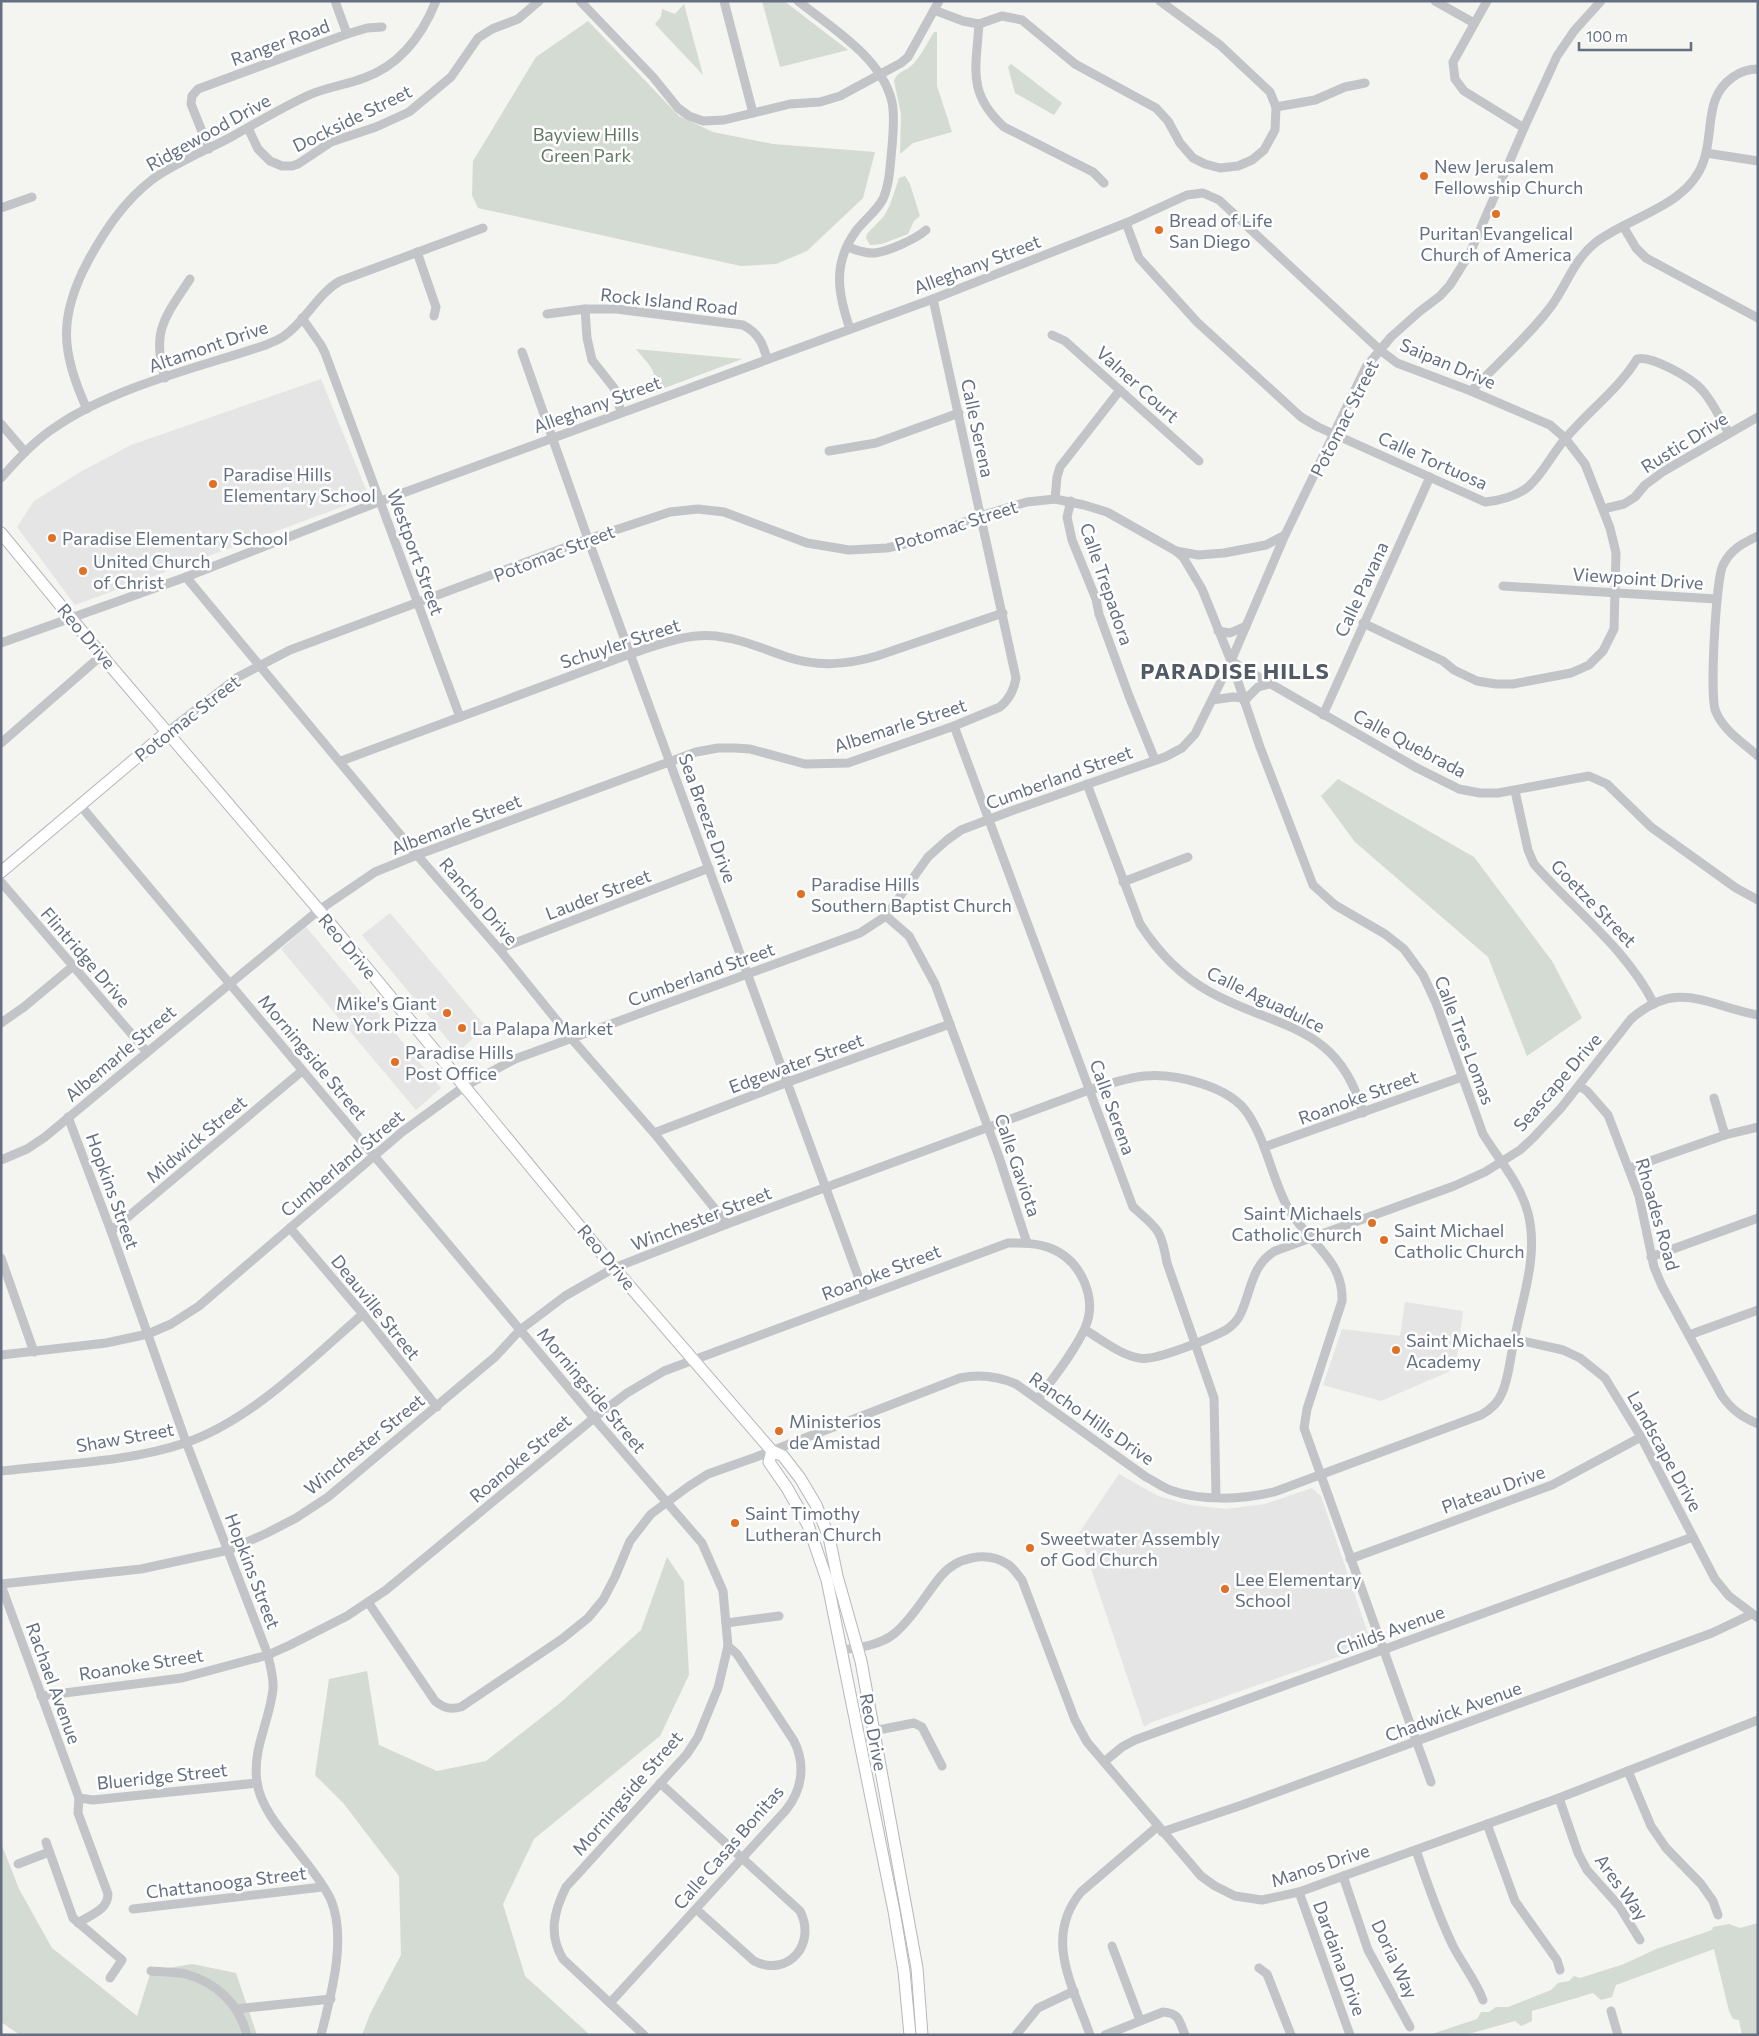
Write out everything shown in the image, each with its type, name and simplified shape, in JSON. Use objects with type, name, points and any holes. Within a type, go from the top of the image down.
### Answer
[{"type":"main road","name":"Reo Drive","points":[[1,533],[319,910],[614,1268],[772,1450],[783,1456],[800,1478],[816,1505],[829,1537],[837,1576],[857,1648],[917,1968],[922,2035]]},
{"type":"main road","name":"Potomac Street","points":[[1,872],[167,732]]},
{"type":"main road","name":"Reo Drive","points":[[772,1450],[769,1462],[802,1513],[818,1550],[827,1580],[894,1911],[904,1972],[910,2035]]},
{"type":"street","points":[[335,1],[346,34]]},
{"type":"street","name":"Ridgewood Drive","points":[[87,409],[71,370],[66,340],[70,307],[81,274],[106,229],[127,202],[155,178],[309,96],[367,77],[391,64],[406,52],[418,36],[436,1]]},
{"type":"street","name":"Dockside Street","points":[[248,128],[258,149],[270,161],[282,166],[298,164],[332,142],[376,128],[409,112],[451,77],[478,38],[492,29],[518,19],[539,1]]},
{"type":"street","points":[[580,1],[653,77],[683,112],[696,119],[711,122],[790,104],[827,100],[858,87],[901,63],[908,57],[940,1]]},
{"type":"street","points":[[724,1],[753,112]]},
{"type":"street","points":[[798,1],[862,52],[877,68],[892,101],[893,120],[889,178],[882,200],[856,232],[847,247],[841,266],[839,285],[841,301],[850,329]]},
{"type":"street","points":[[934,10],[963,22],[979,24],[1002,16],[1022,20],[1029,24],[1075,64],[1156,108],[1168,121],[1180,143],[1199,162],[1220,168],[1238,166],[1259,156],[1269,144],[1275,130],[1276,107],[1270,92],[1220,45],[1160,1]]},
{"type":"street","points":[[1435,1],[1474,23]]},
{"type":"street","points":[[1487,1],[1453,62],[1453,73],[1464,91],[1524,128]]},
{"type":"street","name":"Potomac Street","points":[[167,732],[238,677],[290,650],[588,539],[654,516],[679,510],[716,510],[740,517],[796,540],[818,546],[842,550],[865,550],[887,548],[913,542],[980,516],[1027,502],[1055,499],[1070,501],[1107,512],[1176,551],[1198,555],[1224,553],[1266,545],[1285,535],[1366,368],[1391,337],[1440,296],[1450,285],[1470,253],[1557,56],[1574,31],[1601,1]]},
{"type":"street","points":[[979,24],[976,80],[983,102],[993,116],[1004,127],[1093,172],[1104,184]]},
{"type":"street","name":"Ranger Road","points":[[209,149],[191,104],[192,96],[198,89],[346,34],[367,28],[382,27]]},
{"type":"street","points":[[1471,391],[1552,305],[1577,260],[1595,243],[1682,192],[1698,174],[1706,153],[1711,110],[1716,96],[1725,84],[1736,75],[1758,69]]},
{"type":"street","points":[[1276,107],[1315,100],[1345,87],[1365,83]]},
{"type":"street","points":[[1706,153],[1758,161]]},
{"type":"street","name":"Saipan Drive","points":[[1203,193],[1219,200],[1380,350],[1397,362],[1550,425],[1565,438],[1585,464],[1603,509],[1616,553],[1612,635],[1603,651],[1594,661],[1571,673],[1513,684],[1478,681],[1454,670],[1443,661],[1363,623]]},
{"type":"street","name":"Alleghany Street","points":[[1,643],[186,577],[381,501],[933,299],[1126,223],[1187,195],[1203,193]]},
{"type":"street","points":[[1,208],[32,196]]},
{"type":"street","name":"Calle Tortuosa","points":[[1126,223],[1139,258],[1197,322],[1301,417],[1485,502],[1494,502],[1527,488],[1565,438],[1628,374],[1637,359],[1651,359],[1688,379],[1702,389],[1728,433]]},
{"type":"street","points":[[1623,226],[1636,248],[1646,258],[1758,318]]},
{"type":"street","name":"Altamont Drive","points":[[1,478],[25,452],[56,426],[87,409],[127,391],[283,338],[319,298],[336,284],[483,228]]},
{"type":"street","points":[[847,247],[864,253],[876,253],[918,237],[926,230]]},
{"type":"street","points":[[417,252],[436,308],[434,316]]},
{"type":"street","points":[[165,378],[160,362],[160,331],[165,316],[190,279]]},
{"type":"street","name":"Calle Serena","points":[[933,299],[1016,678],[1011,695],[1000,707]]},
{"type":"street","points":[[585,309],[592,360],[614,388],[621,412]]},
{"type":"street","name":"Rock Island Road","points":[[547,314],[585,309],[616,309],[742,325],[752,330],[759,337],[768,359]]},
{"type":"street","name":"Westport Street","points":[[302,318],[325,353],[460,717]]},
{"type":"street","name":"Valner Court","points":[[1052,335],[1065,341],[1199,461]]},
{"type":"street","name":"Sea Breeze Drive","points":[[522,352],[546,415],[552,438],[588,539],[865,1294]]},
{"type":"street","points":[[1055,499],[1060,467],[1120,390]]},
{"type":"street","points":[[829,451],[845,450],[876,443],[959,413]]},
{"type":"street","name":"Rustic Drive","points":[[1603,509],[1624,504],[1635,497],[1645,485],[1664,471],[1758,417]]},
{"type":"street","points":[[1,424],[25,452]]},
{"type":"street","name":"Calle Pavana","points":[[1323,715],[1430,477]]},
{"type":"street","name":"Calle Trepadora","points":[[1070,501],[1067,517],[1072,540],[1096,599],[1099,614],[1129,696],[1155,760]]},
{"type":"street","name":"Cumberland Street","points":[[1,1355],[106,1344],[148,1334],[171,1324],[199,1306],[402,1132],[465,1086],[515,1060],[571,1038],[860,933],[886,916],[928,857],[961,830],[1165,757],[1187,744],[1195,734],[1231,661],[1285,535]]},
{"type":"street","points":[[1716,599],[1722,566],[1731,552],[1741,544],[1758,536]]},
{"type":"street","name":"Calle Tres Lomas","points":[[1176,551],[1183,557],[1202,589],[1231,661],[1313,885],[1335,905],[1385,934],[1404,950],[1423,975],[1483,1134],[1502,1161],[1525,1204],[1531,1234],[1528,1277],[1514,1338]]},
{"type":"street","name":"Rancho Drive","points":[[186,577],[499,949],[571,1038],[654,1133],[727,1224]]},
{"type":"street","name":"Viewpoint Drive","points":[[1503,586],[1716,599],[1713,706],[1723,726],[1758,756]]},
{"type":"street","name":"Schuyler Street","points":[[341,761],[630,654],[677,639],[715,636],[750,643],[805,662],[836,664],[864,660],[1002,613]]},
{"type":"street","points":[[1218,631],[1230,633],[1246,626]]},
{"type":"street","points":[[1,743],[102,655]]},
{"type":"street","name":"Calle Quebrada","points":[[1231,661],[1323,715],[1459,789],[1480,793],[1516,791],[1582,777],[1589,776],[1599,779],[1607,784],[1651,826],[1736,888],[1758,900]]},
{"type":"street","points":[[1212,700],[1225,697],[1244,699],[1258,687],[1270,684]]},
{"type":"street","name":"Albemarle Street","points":[[1,1160],[36,1143],[319,910],[375,872],[702,750],[730,747],[805,764],[848,763],[954,726],[1000,707]]},
{"type":"street","name":"Calle Serena","points":[[954,726],[1133,1207],[1156,1228],[1163,1240],[1167,1263],[1214,1398],[1216,1497]]},
{"type":"street","name":"Calle Aguadulce","points":[[1087,784],[1140,924],[1153,944],[1167,960],[1209,992],[1307,1034],[1324,1046],[1339,1061],[1349,1076],[1357,1092],[1363,1113]]},
{"type":"street","name":"Goetze Street","points":[[1516,791],[1528,850],[1534,864],[1628,962],[1643,983],[1654,1004]]},
{"type":"street","name":"Morningside Street","points":[[80,805],[594,1418],[702,1543],[706,1551],[723,1591],[726,1623],[728,1646],[718,1688],[698,1736],[687,1754],[566,1887],[556,1908],[553,1925],[563,1959],[644,2035]]},
{"type":"street","points":[[1123,882],[1188,858]]},
{"type":"street","name":"Lauder Street","points":[[499,949],[709,868]]},
{"type":"street","name":"Flintridge Drive","points":[[1,882],[146,1052]]},
{"type":"street","name":"Calle Gaviota","points":[[886,916],[909,936],[935,984],[999,1157],[1027,1244],[1052,1249],[1066,1257],[1078,1269],[1085,1283],[1089,1299],[1089,1314],[1084,1330],[1038,1399]]},
{"type":"street","points":[[1,1023],[24,1007],[72,967]]},
{"type":"street","name":"Seascape Drive","points":[[1084,1330],[1125,1353],[1140,1359],[1155,1357],[1195,1344],[1226,1330],[1238,1319],[1257,1270],[1267,1255],[1454,1186],[1485,1172],[1502,1161],[1533,1138],[1579,1086],[1631,1019],[1654,1004],[1668,998],[1692,997],[1758,1015]]},
{"type":"street","name":"Edgewater Street","points":[[654,1133],[788,1082],[950,1024]]},
{"type":"street","name":"Midwick Street","points":[[111,1231],[302,1071]]},
{"type":"street","name":"Winchester Street","points":[[1,1584],[141,1569],[228,1550],[278,1528],[328,1497],[437,1407],[494,1357],[520,1330],[565,1296],[614,1268],[727,1224],[1089,1090],[1134,1077],[1178,1078],[1204,1085],[1226,1095],[1240,1105],[1248,1114],[1264,1147],[1288,1208],[1310,1238],[1335,1266],[1343,1289],[1342,1301],[1306,1410],[1304,1428],[1350,1559],[1418,1741],[1431,1782]]},
{"type":"street","name":"Roanoke Street","points":[[1264,1147],[1462,1077]]},
{"type":"street","name":"Rhoades Road","points":[[1579,1086],[1587,1091],[1608,1115],[1630,1168],[1639,1196],[1651,1257],[1662,1286],[1722,1396],[1731,1408],[1758,1424]]},
{"type":"street","points":[[1714,1098],[1726,1135]]},
{"type":"street","name":"Hopkins Street","points":[[68,1117],[111,1231],[186,1442],[268,1655],[273,1674],[273,1689],[257,1759],[256,1782],[262,1799],[276,1824],[322,1886],[332,1905],[338,1933],[331,1999],[321,2035]]},
{"type":"street","points":[[1630,1168],[1726,1135],[1758,1127]]},
{"type":"street","points":[[1651,1257],[1758,1218]]},
{"type":"street","name":"Deauville Street","points":[[290,1228],[363,1314],[437,1407]]},
{"type":"street","name":"Roanoke Street","points":[[41,1696],[182,1678],[268,1655],[347,1616],[368,1602],[407,1573],[594,1418],[627,1393],[664,1371],[865,1294],[1008,1243],[1027,1244]]},
{"type":"street","points":[[1,1258],[34,1352]]},
{"type":"street","points":[[1689,1335],[1758,1310]]},
{"type":"street","name":"Shaw Street","points":[[1,1471],[126,1456],[186,1442],[226,1423],[262,1400],[363,1314]]},
{"type":"street","name":"Landscape Drive","points":[[1514,1338],[1563,1350],[1580,1358],[1605,1378],[1641,1437],[1720,1586],[1755,1616]]},
{"type":"street","name":"Rancho Hills Drive","points":[[368,1602],[435,1702],[444,1708],[454,1709],[461,1707],[562,1639],[588,1618],[602,1600],[615,1577],[630,1541],[651,1514],[708,1474],[960,1378],[976,1376],[1001,1379],[1023,1388],[1146,1477],[1168,1490],[1185,1494],[1216,1497],[1259,1496],[1487,1412],[1503,1392],[1514,1338]]},
{"type":"street","name":"Plateau Drive","points":[[1350,1559],[1552,1485],[1641,1437]]},
{"type":"street","name":"Childs Avenue","points":[[1104,1762],[1122,1747],[1135,1740],[1693,1537]]},
{"type":"street","name":"Manos Drive","points":[[857,1648],[893,1635],[924,1600],[941,1576],[953,1565],[971,1557],[994,1558],[1011,1566],[1022,1580],[1075,1720],[1087,1742],[1201,1876],[1215,1886],[1235,1896],[1262,1900],[1299,1892],[1416,1850],[1559,1798],[1758,1720]]},
{"type":"street","name":"Rachael Avenue","points":[[1,1584],[77,1795],[78,1812],[108,1894],[108,1902],[105,1907],[78,1923]]},
{"type":"street","points":[[726,1623],[778,1616]]},
{"type":"street","name":"Chadwick Avenue","points":[[1090,2035],[1062,1956],[1062,1929],[1071,1906],[1081,1892],[1160,1829],[1242,1805],[1755,1616]]},
{"type":"street","name":"Calle Casas Bonitas","points":[[610,2003],[790,1804],[800,1784],[799,1754],[794,1741],[737,1654],[728,1646]]},
{"type":"street","points":[[841,1650],[857,1648]]},
{"type":"street","points":[[858,1740],[873,1731],[914,1723],[922,1727],[942,1766]]},
{"type":"street","points":[[1628,1771],[1651,1826],[1666,1848],[1701,1884],[1713,1901],[1718,1915]]},
{"type":"street","name":"Blueridge Street","points":[[77,1795],[93,1800],[256,1782]]},
{"type":"street","points":[[660,1783],[800,1911],[805,1921],[804,1943],[798,1953],[790,1960],[770,1966],[759,1963],[696,1909]]},
{"type":"street","name":"Ares Way","points":[[1559,1798],[1578,1853],[1587,1870],[1619,1906],[1640,1940]]},
{"type":"street","points":[[1487,1824],[1515,1901],[1557,1960],[1560,1970]]},
{"type":"street","points":[[46,1842],[73,1918],[122,1960],[110,1978]]},
{"type":"street","points":[[1416,1850],[1441,1920],[1456,1951],[1478,1987],[1483,2000]]},
{"type":"street","points":[[18,1864],[49,1852]]},
{"type":"street","name":"Doria Way","points":[[1343,1876],[1368,1950],[1410,2027]]},
{"type":"street","name":"Chattanooga Street","points":[[133,1909],[322,1886]]},
{"type":"street","name":"Dardaina Drive","points":[[1299,1892],[1350,2035]]},
{"type":"street","points":[[1112,1946],[1140,2020]]},
{"type":"street","points":[[1259,1968],[1267,1974],[1291,2035]]},
{"type":"street","points":[[151,1971],[185,1974],[221,1992],[231,2001],[236,2009],[243,2021],[247,2035]]},
{"type":"street","points":[[1016,2035],[1018,2030],[1038,2008],[1074,1991]]},
{"type":"street","points":[[236,2009],[331,1999]]},
{"type":"street","points":[[1611,2011],[1618,2035]]},
{"type":"street","points":[[1106,2035],[1162,2012],[1172,2013],[1178,2018],[1185,2035]]},
{"type":"shaded area","name":"Paradise Hills Elementary School","points":[[321,379],[369,497],[75,605],[17,527],[34,501],[82,471],[131,445]]},
{"type":"shaded area","points":[[390,913],[486,1027],[458,1052],[362,935]]},
{"type":"shaded area","points":[[306,927],[441,1088],[416,1110],[281,949]]},
{"type":"shaded area","name":"Saint Michaels Academy","points":[[1405,1302],[1463,1311],[1456,1364],[1448,1372],[1381,1401],[1323,1385],[1342,1329],[1400,1336]]},
{"type":"shaded area","name":"Lee Elementary School","points":[[1119,1474],[1158,1496],[1190,1505],[1226,1509],[1265,1504],[1312,1488],[1321,1496],[1372,1645],[1152,1722],[1144,1727],[1079,1533]]},
{"type":"green space","points":[[762,1],[784,1],[848,50],[780,67]]},
{"type":"green space","points":[[684,4],[703,75],[655,24],[661,17],[662,9],[675,14]]},
{"type":"green space","name":"Bayview Hills Green Park","points":[[588,21],[679,116],[713,132],[773,144],[875,152],[863,198],[807,251],[776,264],[741,266],[478,208],[472,195],[473,161],[536,57]]},
{"type":"green space","points":[[934,32],[937,32],[937,86],[952,132],[913,143],[900,154],[901,114],[894,81],[899,74],[911,66],[918,58]]},
{"type":"green space","points":[[1011,64],[1062,103],[1054,115],[1015,93],[1008,67]]},
{"type":"green space","points":[[905,176],[910,184],[920,216],[914,221],[908,234],[882,244],[870,245],[866,238],[867,234],[884,216],[890,205],[899,178]]},
{"type":"green space","points":[[636,349],[742,359],[654,392],[655,378],[651,368]]},
{"type":"green space","points":[[1338,779],[1474,857],[1552,961],[1582,1018],[1527,1056],[1488,957],[1355,842],[1321,796]]},
{"type":"green space","points":[[667,1557],[684,1582],[689,1675],[660,1736],[534,1839],[503,1904],[525,1976],[590,2035],[362,2035],[370,2014],[401,1955],[399,1876],[344,1804],[315,1775],[329,1679],[367,1671],[379,1745],[437,1771],[486,1761],[560,1703],[641,1630]]},
{"type":"green space","points":[[1,1843],[19,1889],[52,1948],[137,2016],[151,1971],[192,1964],[236,1973],[257,2035],[20,2035],[1,2022]]},
{"type":"green space","points":[[1758,1923],[1758,2035],[1742,2035],[1739,2020],[1733,2019],[1729,2011],[1714,1949],[1616,1985],[1612,1997],[1601,2000],[1593,1993],[1532,2011],[1532,2021],[1521,2026],[1515,2021],[1465,2035],[1429,2035],[1477,2019],[1481,2012],[1489,2012],[1496,2007],[1508,2007],[1551,1990],[1558,1983],[1569,1981],[1574,1976],[1580,1978],[1624,1964],[1656,1949],[1712,1930],[1713,1927],[1729,1924],[1740,1928]]},
{"type":"place","name":"New Jerusalem Fellowship Church","points":[[1424,176]]},
{"type":"place","name":"Puritan Evangelical Church of America","points":[[1496,214]]},
{"type":"place","name":"Bread of Life San Diego","points":[[1159,230]]},
{"type":"place","name":"Paradise Hills Elementary School","points":[[213,484]]},
{"type":"place","name":"Paradise Elementary School","points":[[52,538]]},
{"type":"place","name":"United Church of Christ","points":[[83,571]]},
{"type":"place","name":"Paradise Hills Southern Baptist Church","points":[[801,894]]},
{"type":"place","name":"Mike's Giant New York Pizza","points":[[447,1013]]},
{"type":"place","name":"La Palapa Market","points":[[462,1028]]},
{"type":"place","name":"Paradise Hills Post Office","points":[[395,1062]]},
{"type":"place","name":"Saint Michaels Catholic Church","points":[[1372,1223]]},
{"type":"place","name":"Saint Michael Catholic Church","points":[[1384,1240]]},
{"type":"place","name":"Saint Michaels Academy","points":[[1396,1350]]},
{"type":"place","name":"Ministerios de Amistad","points":[[779,1431]]},
{"type":"place","name":"Saint Timothy Lutheran Church","points":[[735,1523]]},
{"type":"place","name":"Sweetwater Assembly of God Church","points":[[1030,1548]]},
{"type":"place","name":"Lee Elementary School","points":[[1225,1589]]},
{"type":"district","name":"PARADISE HILLS","points":[[1235,670]]}]
